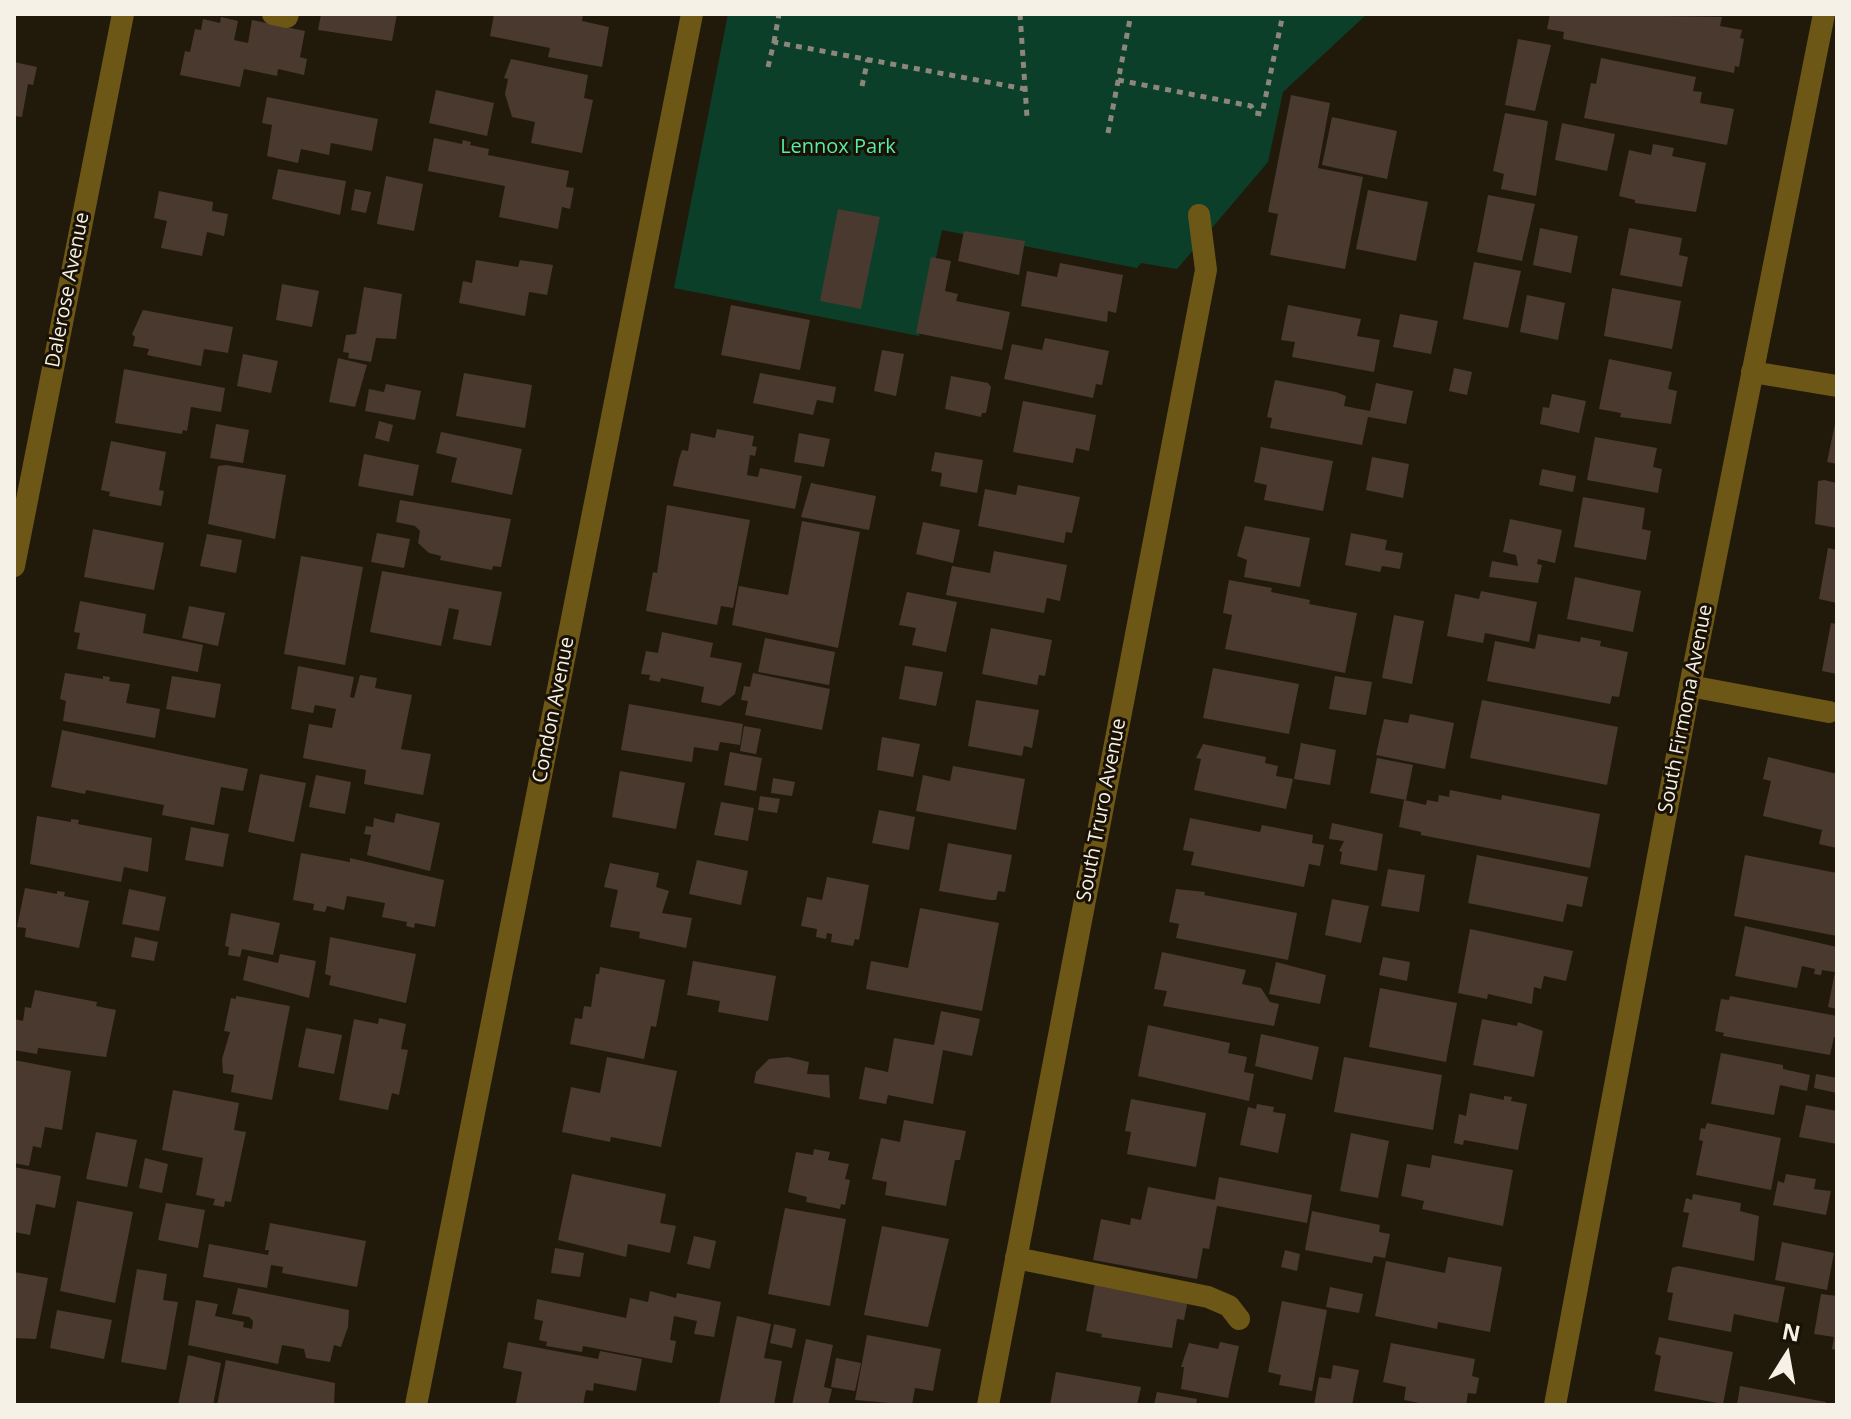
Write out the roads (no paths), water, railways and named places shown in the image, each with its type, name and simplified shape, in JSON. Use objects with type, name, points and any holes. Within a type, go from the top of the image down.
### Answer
[{"type":"street","name":"Dalerose Avenue","points":[[14,563],[123,14]]},
{"type":"street","points":[[273,14],[287,17],[288,14]]},
{"type":"street","name":"Condon Avenue","points":[[416,1405],[692,14]]},
{"type":"street","name":"South Firmona Avenue","points":[[1555,1405],[1690,686],[1824,14]]},
{"type":"street","name":"South Truro Avenue","points":[[988,1405],[1206,270],[1199,215]]},
{"type":"street","points":[[1752,372],[1837,386]]},
{"type":"street","points":[[1690,686],[1829,712]]},
{"type":"street","points":[[1016,1258],[1208,1297],[1229,1306],[1239,1319]]},
{"type":"park label","name":"Lennox Park","points":[[838,147]]}]
